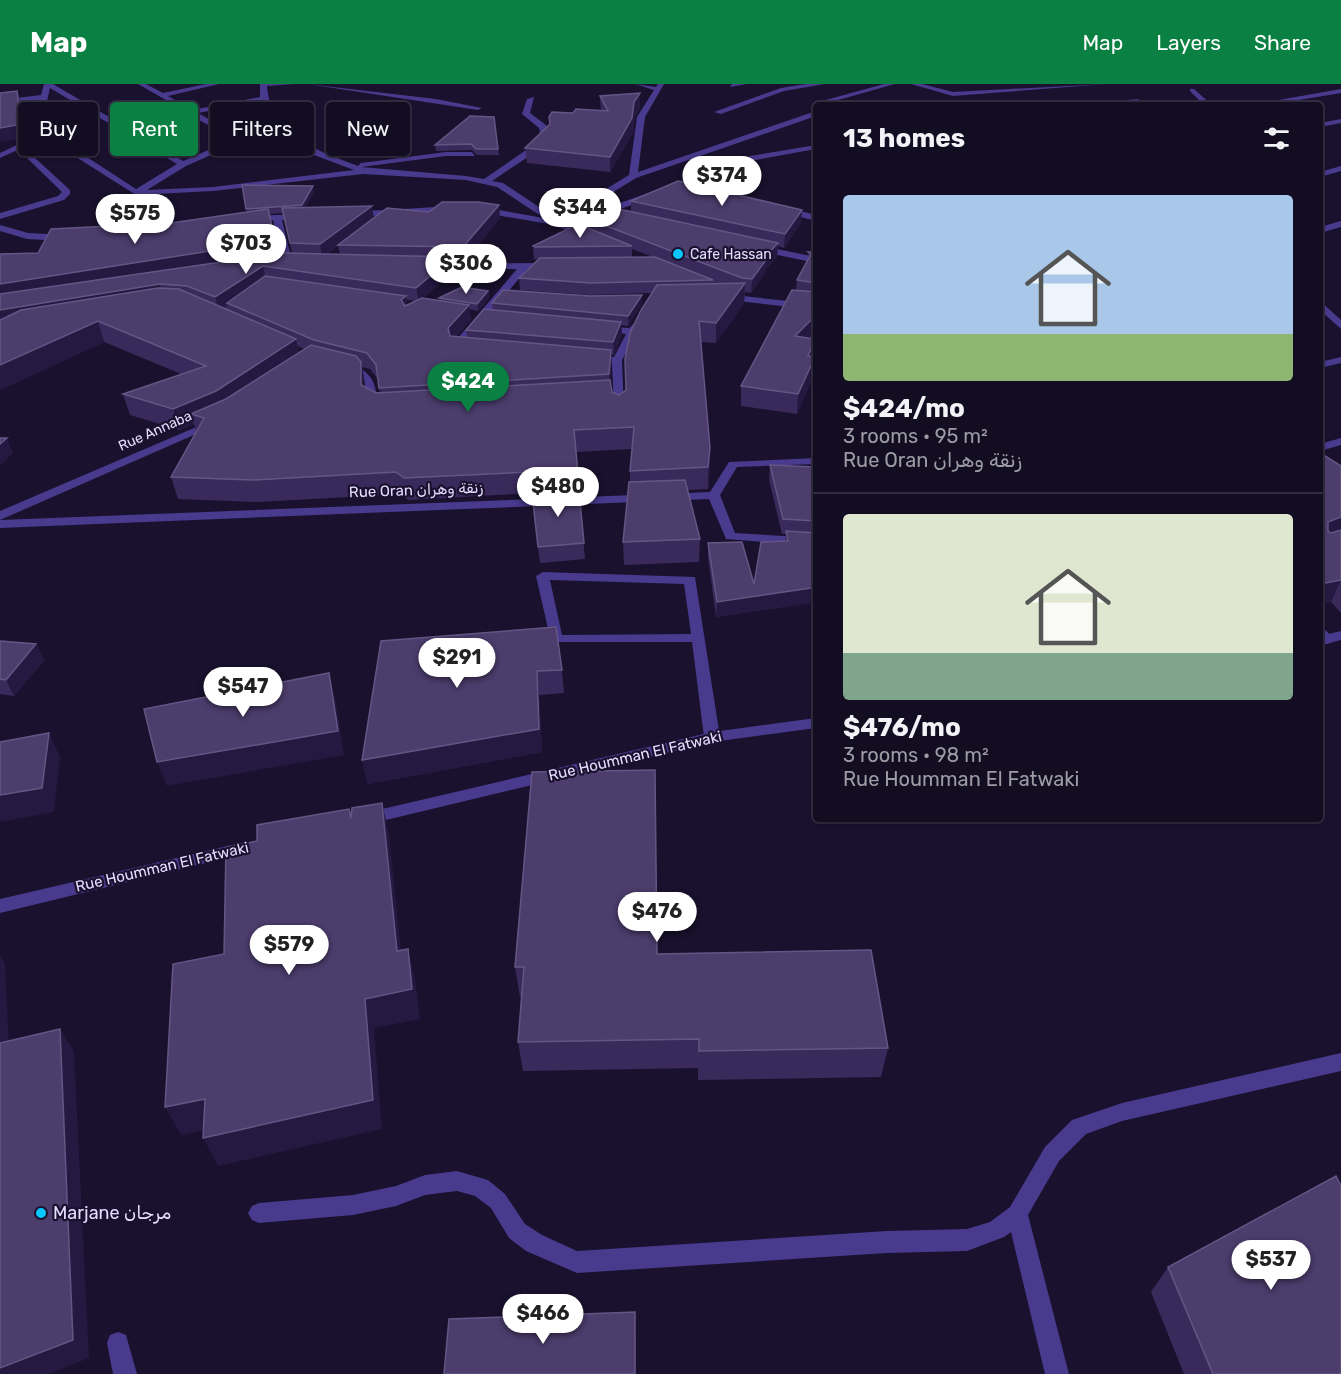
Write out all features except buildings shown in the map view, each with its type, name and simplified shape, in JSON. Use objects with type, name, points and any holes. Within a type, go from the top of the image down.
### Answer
[{"type":"street","points":[[43,102],[47,84],[110,119]]},
{"type":"street","points":[[141,84],[171,102]]},
{"type":"street","points":[[160,96],[216,84]]},
{"type":"street","points":[[266,102],[263,84],[292,84]]},
{"type":"street","points":[[310,84],[376,96],[429,98],[478,108]]},
{"type":"street","points":[[633,176],[633,160],[640,117],[658,87],[638,84]]},
{"type":"street","points":[[732,86],[744,84]]},
{"type":"street","points":[[718,112],[783,89],[822,84]]},
{"type":"street","points":[[858,84],[878,88]]},
{"type":"street","points":[[828,102],[826,100],[892,84]]},
{"type":"street","points":[[914,84],[953,94],[1104,84]]},
{"type":"street","points":[[928,89],[952,84]]},
{"type":"street","points":[[1192,90],[1205,102]]},
{"type":"street","points":[[1273,102],[1341,91]]},
{"type":"street","points":[[0,102],[44,97]]},
{"type":"street","points":[[198,110],[264,98]]},
{"type":"street","points":[[486,182],[535,148],[545,137],[543,127],[526,114],[531,99]]},
{"type":"street","points":[[1127,102],[1138,101]]},
{"type":"street","points":[[473,208],[557,223],[633,176],[726,143],[769,132],[813,114]]},
{"type":"street","points":[[1323,124],[1341,121]]},
{"type":"street","points":[[567,229],[602,213],[753,158],[813,148]]},
{"type":"street","points":[[0,156],[18,149]]},
{"type":"street","points":[[136,192],[210,151]]},
{"type":"street","points":[[314,152],[366,172]]},
{"type":"street","points":[[349,166],[446,154],[472,154]]},
{"type":"street","points":[[0,216],[61,198],[67,192],[30,156]]},
{"type":"street","points":[[78,156],[136,192],[213,189],[366,172],[466,178],[500,185],[567,229],[600,243]]},
{"type":"street","points":[[170,156],[183,164]]},
{"type":"street","points":[[1323,174],[1341,168]]},
{"type":"street","points":[[672,188],[694,193]]},
{"type":"street","points":[[773,208],[813,217]]},
{"type":"street","points":[[338,214],[461,209]]},
{"type":"street","points":[[372,227],[391,213]]},
{"type":"street","points":[[602,213],[624,218]]},
{"type":"street","points":[[241,221],[318,215]]},
{"type":"street","points":[[276,262],[292,261],[277,218]]},
{"type":"street","points":[[1323,229],[1341,224]]},
{"type":"street","points":[[0,228],[27,236],[71,238]]},
{"type":"street","points":[[750,246],[813,259]]},
{"type":"street","points":[[419,266],[560,266]]},
{"type":"street","points":[[467,348],[456,347],[487,317],[524,266]]},
{"type":"street","points":[[716,292],[813,307]]},
{"type":"street","points":[[504,293],[515,294]]},
{"type":"street","points":[[470,315],[487,317]]},
{"type":"street","points":[[1323,315],[1341,326]]},
{"type":"street","points":[[618,411],[612,395],[617,360],[642,316]]},
{"type":"street","points":[[587,327],[631,332]]},
{"type":"street","points":[[582,357],[617,360]]},
{"type":"street","points":[[1323,364],[1341,360]]},
{"type":"street","points":[[335,364],[365,373],[372,382],[372,406],[389,409]]},
{"type":"street","name":"Rue Annaba","points":[[0,516],[227,416]]},
{"type":"street","points":[[1323,447],[1341,441]]},
{"type":"street","points":[[813,461],[733,464],[714,495],[730,536],[813,542]]},
{"type":"street","name":"Rue Oran زنقة وهران","points":[[0,524],[714,495]]},
{"type":"street","points":[[697,638],[556,639],[543,576],[690,580],[712,737]]},
{"type":"street","points":[[1323,638],[1341,635]]},
{"type":"street","name":"Rue Houmman El Fatwaki","points":[[350,823],[712,737],[813,723]]},
{"type":"street","name":"Rue Houmman El Fatwaki","points":[[0,906],[257,845]]},
{"type":"street","points":[[259,1213],[352,1205],[396,1196],[425,1185],[458,1180],[481,1187],[498,1201],[517,1231],[534,1243],[577,1263],[887,1242],[967,1240],[996,1230],[1017,1214],[1052,1154],[1078,1127],[1122,1112],[1341,1062]]},
{"type":"street","points":[[1017,1214],[1057,1374]]},
{"type":"street","points":[[118,1343],[125,1374]]},
{"type":"place","name":"Cafe Hassan","points":[[678,254]]},
{"type":"place","name":"Marjane مرجان","points":[[41,1213]]}]
